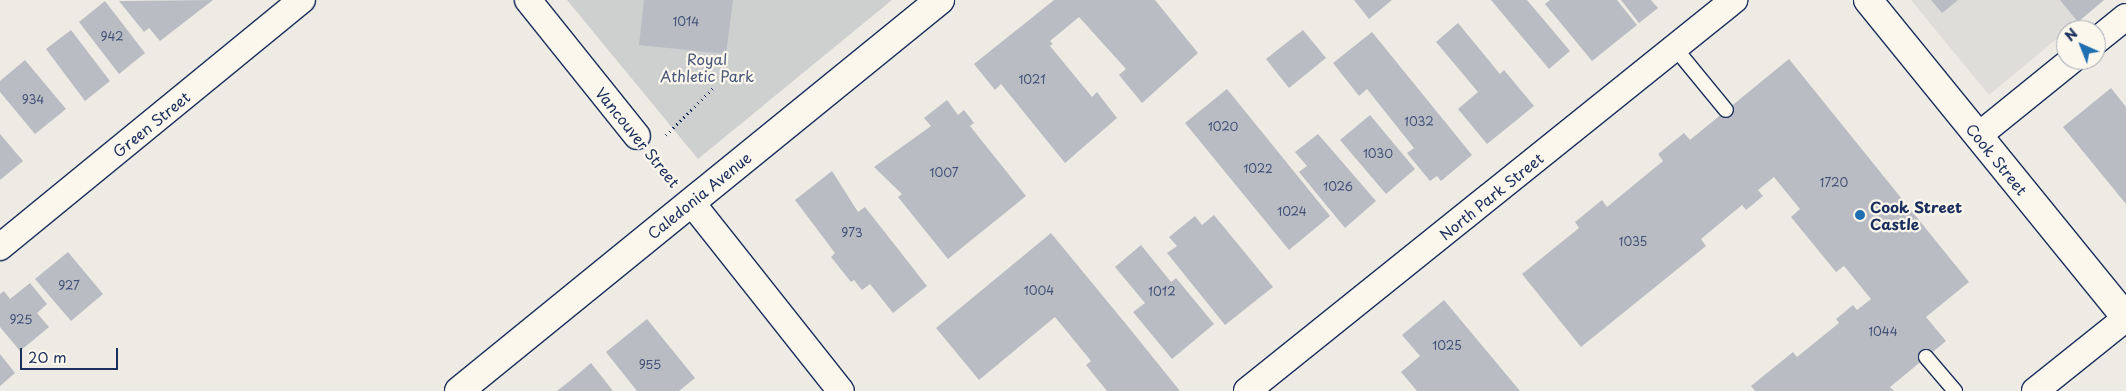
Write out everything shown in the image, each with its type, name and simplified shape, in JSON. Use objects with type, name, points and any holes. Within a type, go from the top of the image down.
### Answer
[{"type":"street","name":"Green Street","points":[[0,247],[302,0]]},
{"type":"street","name":"Vancouver Street","points":[[528,0],[643,143]]},
{"type":"street","name":"Caledonia Avenue","points":[[459,391],[940,0]]},
{"type":"street","name":"North Park Street","points":[[1247,391],[1734,0]]},
{"type":"street","name":"Cook Street","points":[[1868,0],[2126,318]]},
{"type":"street","points":[[2106,33],[2126,17]]},
{"type":"street","points":[[1978,136],[2060,70]]},
{"type":"street","name":"Vancouver Street","points":[[691,202],[841,391]]},
{"type":"street","points":[[2035,391],[2126,318]]},
{"type":"lane","points":[[1675,48],[1726,110]]},
{"type":"lane","points":[[1926,357],[1954,391]]},
{"type":"path","points":[[643,143],[678,126],[713,88]]},
{"type":"path","name":"Vancouver Street","points":[[643,143],[691,202]]},
{"type":"shaded area","points":[[1911,0],[2104,0],[2080,20],[2056,20],[2056,40],[1989,95]]},
{"type":"green space","name":"Royal Athletic Park","points":[[567,0],[892,0],[698,159]]},
{"type":"building","points":[[213,0],[160,41],[149,28],[144,32],[119,1]]},
{"type":"building","points":[[644,0],[733,0],[726,54],[639,45]]},
{"type":"building","points":[[1054,0],[1155,0],[1198,53],[1142,103],[1119,75],[1126,69],[1079,17],[1050,41],[1053,44],[1050,46],[1092,97],[1097,92],[1117,118],[1065,163],[1001,84],[995,90],[974,64]]},
{"type":"building","points":[[1354,0],[1392,0],[1369,19]]},
{"type":"building","points":[[1491,0],[1527,0],[1570,51],[1549,69]]},
{"type":"building","points":[[1550,0],[1617,0],[1637,25],[1592,61],[1545,4]]},
{"type":"building","points":[[1621,0],[1651,0],[1658,8],[1639,23]]},
{"type":"building","points":[[1931,0],[1958,0],[1942,13]]},
{"type":"building","points":[[2060,0],[2104,0],[2080,20],[2076,20]]},
{"type":"building","points":[[105,1],[145,53],[119,74],[79,22]]},
{"type":"building","points":[[1458,23],[1500,74],[1504,70],[1534,106],[1487,144],[1458,109],[1478,92],[1436,42]]},
{"type":"building","points":[[71,30],[110,81],[85,101],[46,49]]},
{"type":"building","points":[[1303,30],[1326,58],[1289,88],[1266,59]]},
{"type":"building","points":[[1372,32],[1472,155],[1441,181],[1437,176],[1430,181],[1407,153],[1414,148],[1367,89],[1359,96],[1333,63]]},
{"type":"building","points":[[1789,59],[1969,282],[1926,317],[1946,341],[1890,387],[1894,391],[1755,391],[1751,386],[1793,352],[1797,357],[1839,323],[1836,319],[1853,305],[1857,310],[1871,299],[1844,266],[1836,272],[1791,217],[1800,209],[1774,177],[1758,190],[1763,196],[1746,210],[1742,205],[1701,239],[1706,246],[1581,347],[1522,274],[1579,228],[1575,222],[1602,200],[1607,207],[1663,161],[1658,154],[1684,133],[1690,140]]},
{"type":"building","points":[[25,60],[66,109],[35,134],[0,92],[0,81]]},
{"type":"building","points":[[2111,88],[2126,107],[2126,204],[2063,127]]},
{"type":"building","points":[[1227,89],[1330,216],[1289,250],[1185,123]]},
{"type":"building","points":[[947,100],[958,115],[964,110],[974,123],[970,126],[1026,196],[948,259],[898,197],[902,194],[874,167],[931,126],[924,118]]},
{"type":"building","points":[[1370,115],[1415,169],[1386,194],[1340,140]]},
{"type":"building","points":[[0,134],[23,161],[0,180]]},
{"type":"building","points":[[1318,134],[1376,201],[1345,228],[1299,172],[1307,166],[1295,152]]},
{"type":"building","points":[[832,171],[858,212],[865,207],[927,286],[893,313],[870,284],[862,290],[854,280],[851,282],[831,257],[835,253],[795,200]]},
{"type":"building","points":[[1214,215],[1273,287],[1225,325],[1167,253],[1177,246],[1169,237],[1195,216],[1202,225]]},
{"type":"building","points":[[1051,233],[1180,391],[1107,391],[1086,365],[1091,361],[1055,317],[979,380],[936,328]]},
{"type":"building","points":[[1141,245],[1171,282],[1176,278],[1214,324],[1172,359],[1133,312],[1145,303],[1115,267]]},
{"type":"building","points":[[68,252],[103,294],[71,321],[35,279]]},
{"type":"building","points":[[30,283],[47,304],[37,313],[49,327],[20,351],[0,327],[0,294],[4,291],[10,299]]},
{"type":"building","points":[[1444,300],[1520,391],[1417,391],[1401,372],[1420,356],[1402,335]]},
{"type":"building","points":[[647,319],[695,378],[679,391],[637,391],[606,352]]},
{"type":"building","points":[[0,354],[15,373],[0,386]]},
{"type":"building","points":[[591,363],[613,391],[557,391],[571,380]]},
{"type":"place","name":"Cook Street Castle","points":[[1860,215]]}]
